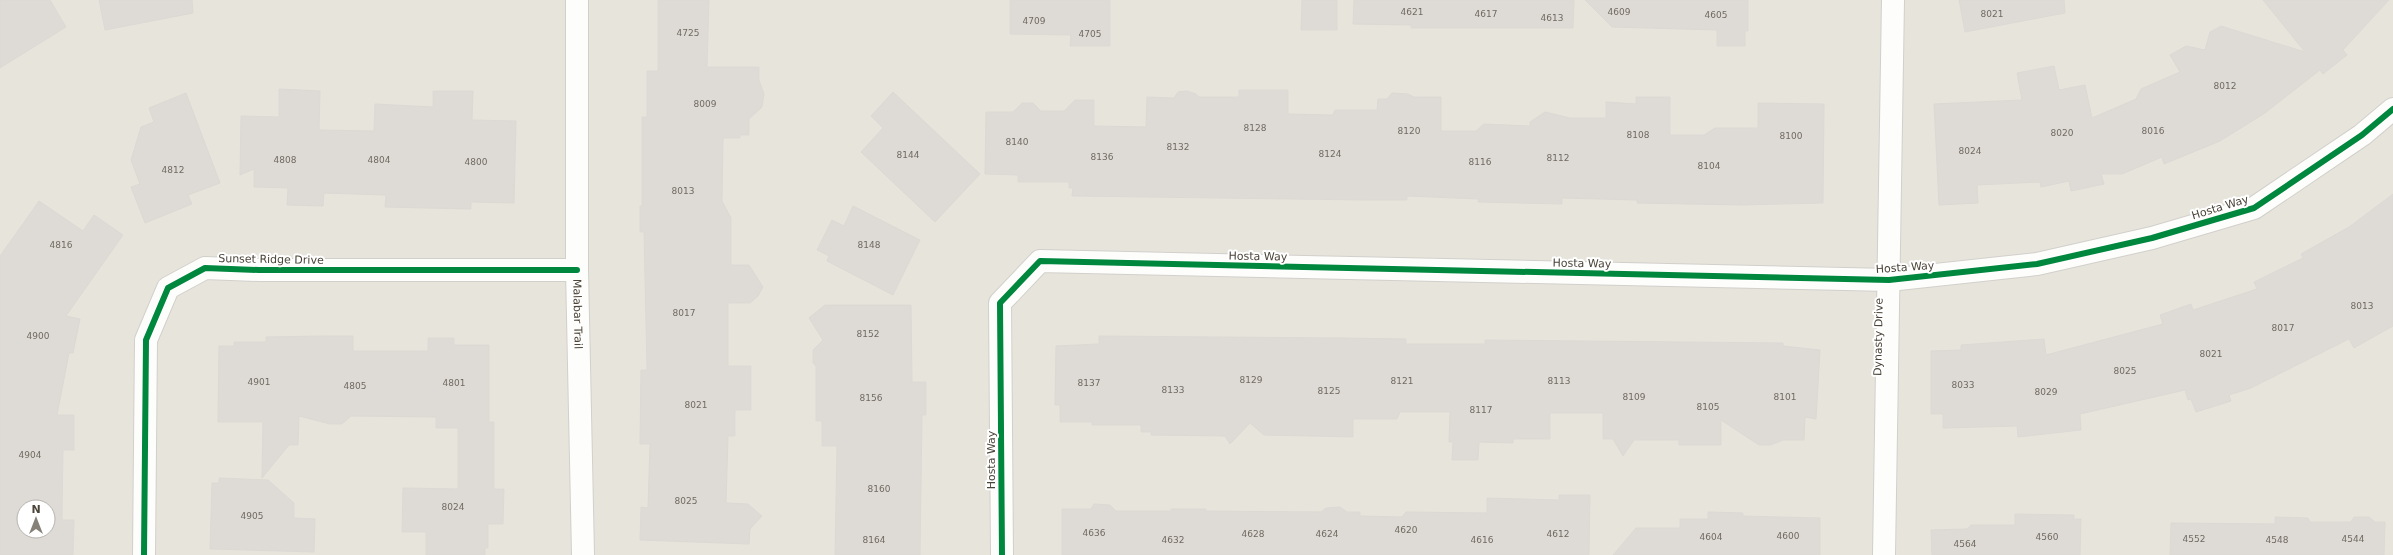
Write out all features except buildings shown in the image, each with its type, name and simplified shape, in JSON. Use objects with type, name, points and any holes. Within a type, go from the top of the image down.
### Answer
[{"type":"street","name":"Malabar Trail","points":[[577,0],[577,270],[583,555]]},
{"type":"street","name":"Dynasty Drive","points":[[1884,555],[1893,0]]},
{"type":"street","name":"Hosta Way","points":[[1002,555],[1000,303],[1040,261],[1889,280],[2037,264],[2152,238],[2254,208],[2362,135],[2393,109]]},
{"type":"street","name":"Sunset Ridge Drive","points":[[144,555],[146,340],[168,288],[205,268],[259,270],[577,270]]},
{"type":"shaded area","points":[[0,0],[2393,0],[2393,555],[0,555]]},
{"type":"cycle path","points":[[1002,555],[1000,303],[1040,261],[1889,280],[2037,264],[2152,238],[2254,208],[2362,135],[2393,109]]},
{"type":"cycle path","points":[[144,555],[146,340],[168,288],[205,268],[259,270],[577,270]]}]
